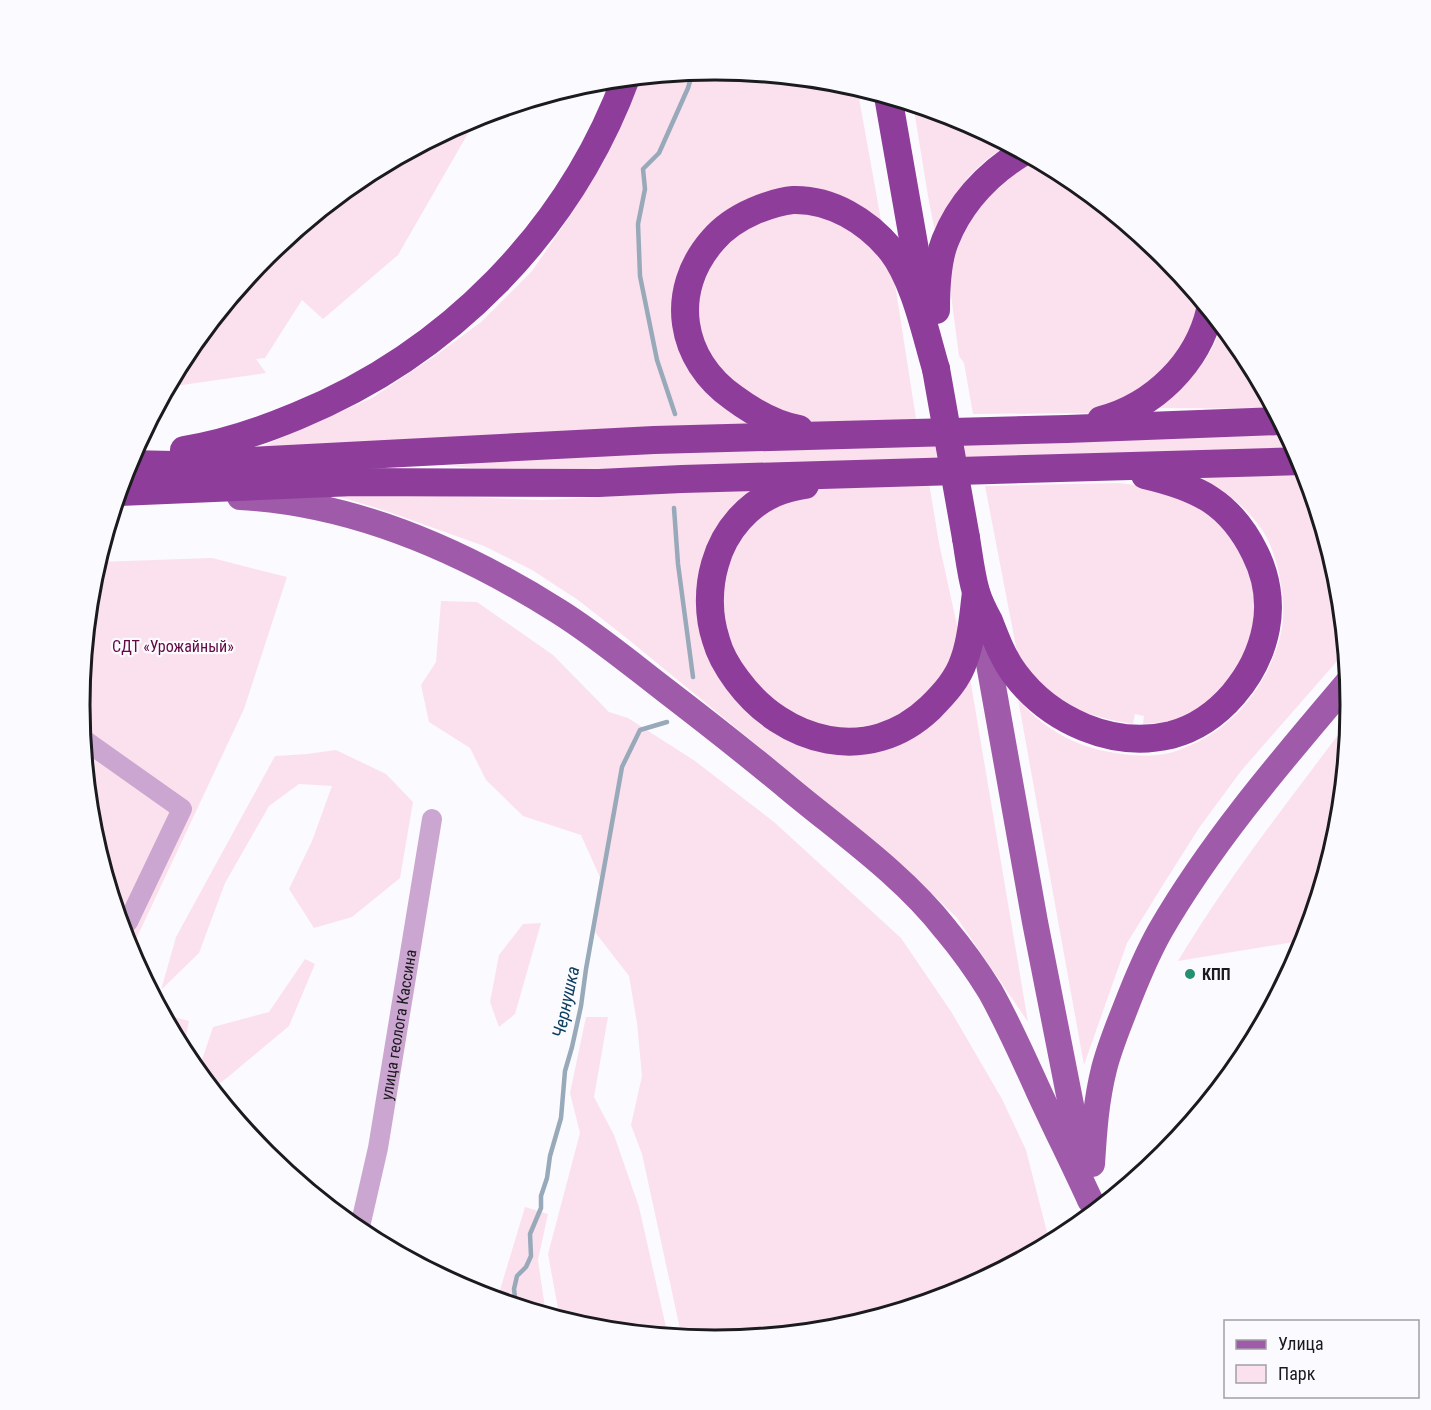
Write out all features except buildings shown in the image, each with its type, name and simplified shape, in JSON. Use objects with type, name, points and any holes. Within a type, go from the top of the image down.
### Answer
[{"type":"highway","points":[[142,456],[201,447],[276,425],[324,405],[362,385],[392,368],[433,339],[466,312],[528,248],[578,178],[622,87]]},
{"type":"highway","points":[[890,105],[976,593],[1004,656],[1027,689],[1045,705],[1070,722],[1090,730],[1132,738],[1172,734],[1191,727],[1227,702],[1245,680],[1259,653],[1267,626],[1268,598],[1262,568],[1240,526],[1225,510],[1203,494],[1180,484],[1137,473],[1080,467]]},
{"type":"highway","points":[[936,369],[936,296],[945,242],[969,199],[991,175],[1016,156]]},
{"type":"highway","points":[[834,434],[790,428],[761,416],[726,393],[711,379],[694,354],[688,338],[685,309],[692,275],[713,240],[738,219],[767,205],[791,200],[825,205],[858,220],[891,251],[902,269],[913,292],[936,369]]},
{"type":"highway","points":[[1067,429],[1116,416],[1156,393],[1176,376],[1190,357],[1202,338],[1208,319]]},
{"type":"highway","points":[[139,464],[174,465],[654,440],[1272,421]]},
{"type":"highway","points":[[128,493],[354,482],[599,483],[1291,461]]},
{"type":"highway","points":[[848,474],[781,490],[762,500],[734,524],[719,548],[711,576],[710,609],[716,640],[727,666],[746,692],[768,712],[789,726],[810,735],[837,742],[861,742],[892,733],[921,717],[955,679],[964,661],[969,641],[976,593]]},
{"type":"main road","points":[[127,493],[271,499],[331,510],[370,521],[446,550],[484,568],[560,612],[608,646],[776,777],[887,869],[945,928],[972,964],[998,1007],[1090,1205]]},
{"type":"main road","points":[[976,593],[1035,922],[1091,1205]]},
{"type":"main road","points":[[1091,1205],[1095,1111],[1104,1068],[1136,980],[1160,931],[1238,815],[1341,691]]},
{"type":"street","points":[[91,745],[182,809],[127,916]]},
{"type":"street","name":"улица геолога Кассина","points":[[361,1220],[378,1148],[432,819]]},
{"type":"green space","points":[[716,80],[797,85],[859,97],[881,220],[752,199],[674,316],[771,428],[258,448],[372,398],[481,322],[532,271],[570,216],[604,161],[638,85]]},
{"type":"green space","points":[[914,112],[955,127],[1002,149],[967,179],[954,198],[936,236]]},
{"type":"green space","points":[[470,130],[398,255],[323,319],[302,300],[265,358],[256,359],[266,373],[178,386],[219,324],[273,263],[303,235],[368,185],[403,163]]},
{"type":"green space","points":[[1029,164],[1063,185],[1128,235],[1158,263],[1198,307],[1193,324],[1179,350],[1162,372],[1139,392],[1090,413],[973,414],[964,363],[959,356],[951,295],[953,250],[975,209]]},
{"type":"green space","points":[[780,210],[835,218],[881,252],[895,284],[917,425],[814,423],[793,419],[715,373],[693,307],[720,246]]},
{"type":"green space","points":[[1219,334],[1236,357],[1266,409],[1158,408],[1204,362]]},
{"type":"green space","points":[[1277,431],[1286,451],[552,473],[448,466],[544,455]]},
{"type":"green space","points":[[1295,472],[1320,543],[1336,623],[1339,658],[1241,771],[1199,828],[1166,880],[1127,943],[1084,1065],[1018,699],[1037,718],[1071,740],[1097,749],[1132,755],[1171,753],[1204,739],[1234,716],[1247,702],[1268,669],[1281,633],[1283,598],[1276,561],[1268,540],[1247,511],[1199,476]]},
{"type":"green space","points":[[929,483],[939,543],[958,630],[954,666],[897,721],[831,731],[767,700],[725,642],[720,623],[726,558],[757,516],[808,491],[833,486]]},
{"type":"green space","points":[[1118,483],[1172,492],[1210,514],[1241,550],[1258,602],[1244,661],[1207,703],[1184,716],[1166,722],[1143,724],[1144,716],[1135,714],[1133,724],[1071,709],[1035,682],[1017,652],[985,486]]},
{"type":"green space","points":[[766,489],[716,538],[721,673],[845,750],[969,672],[1028,1022],[957,918],[898,861],[578,600],[532,570],[484,546],[386,511],[321,491],[541,500]]},
{"type":"green space","name":"СДТ «Урожайный»","points":[[212,558],[287,577],[244,709],[136,939],[111,867],[95,787],[91,746],[91,664],[95,623],[107,562]]},
{"type":"green space","points":[[441,601],[477,602],[553,655],[609,712],[628,718],[695,761],[774,822],[901,938],[952,1013],[1002,1099],[1026,1150],[1048,1235],[992,1266],[955,1283],[877,1309],[797,1325],[756,1329],[680,1329],[642,1154],[631,1125],[642,1076],[637,1023],[629,976],[595,932],[603,884],[581,835],[523,816],[486,780],[470,748],[429,722],[421,685],[436,662]]},
{"type":"green space","points":[[1340,732],[1336,787],[1329,827],[1320,867],[1294,942],[1178,961],[1239,868]]},
{"type":"green space","points":[[336,750],[386,774],[413,802],[400,878],[352,917],[314,928],[289,889],[312,841],[332,786],[299,784],[269,806],[225,883],[199,953],[161,990],[176,937],[275,756]]},
{"type":"green space","points":[[541,923],[515,1014],[499,1027],[490,1002],[499,955],[523,924]]},
{"type":"green space","points":[[305,959],[315,964],[289,1026],[218,1085],[201,1062],[213,1027],[269,1012]]},
{"type":"green space","points":[[173,1017],[189,1021],[186,1038]]},
{"type":"green space","points":[[586,1017],[608,1017],[594,1097],[614,1135],[639,1207],[666,1328],[634,1325],[558,1310],[548,1254],[580,1133],[570,1093]]},
{"type":"green space","points":[[525,1207],[548,1214],[538,1260],[545,1306],[500,1292]]},
{"type":"waterway","points":[[675,414],[657,360],[640,276],[638,224],[645,189],[643,169],[659,153],[690,81]]},
{"type":"waterway","points":[[674,508],[678,564],[693,677]]},
{"type":"waterway","name":"Чернушка","points":[[515,1297],[517,1276],[526,1267],[531,1256],[530,1234],[541,1208],[541,1196],[561,1118],[565,1071],[581,1006],[622,767],[640,730],[667,722]]},
{"type":"place","name":"КПП","points":[[1190,974]]}]
